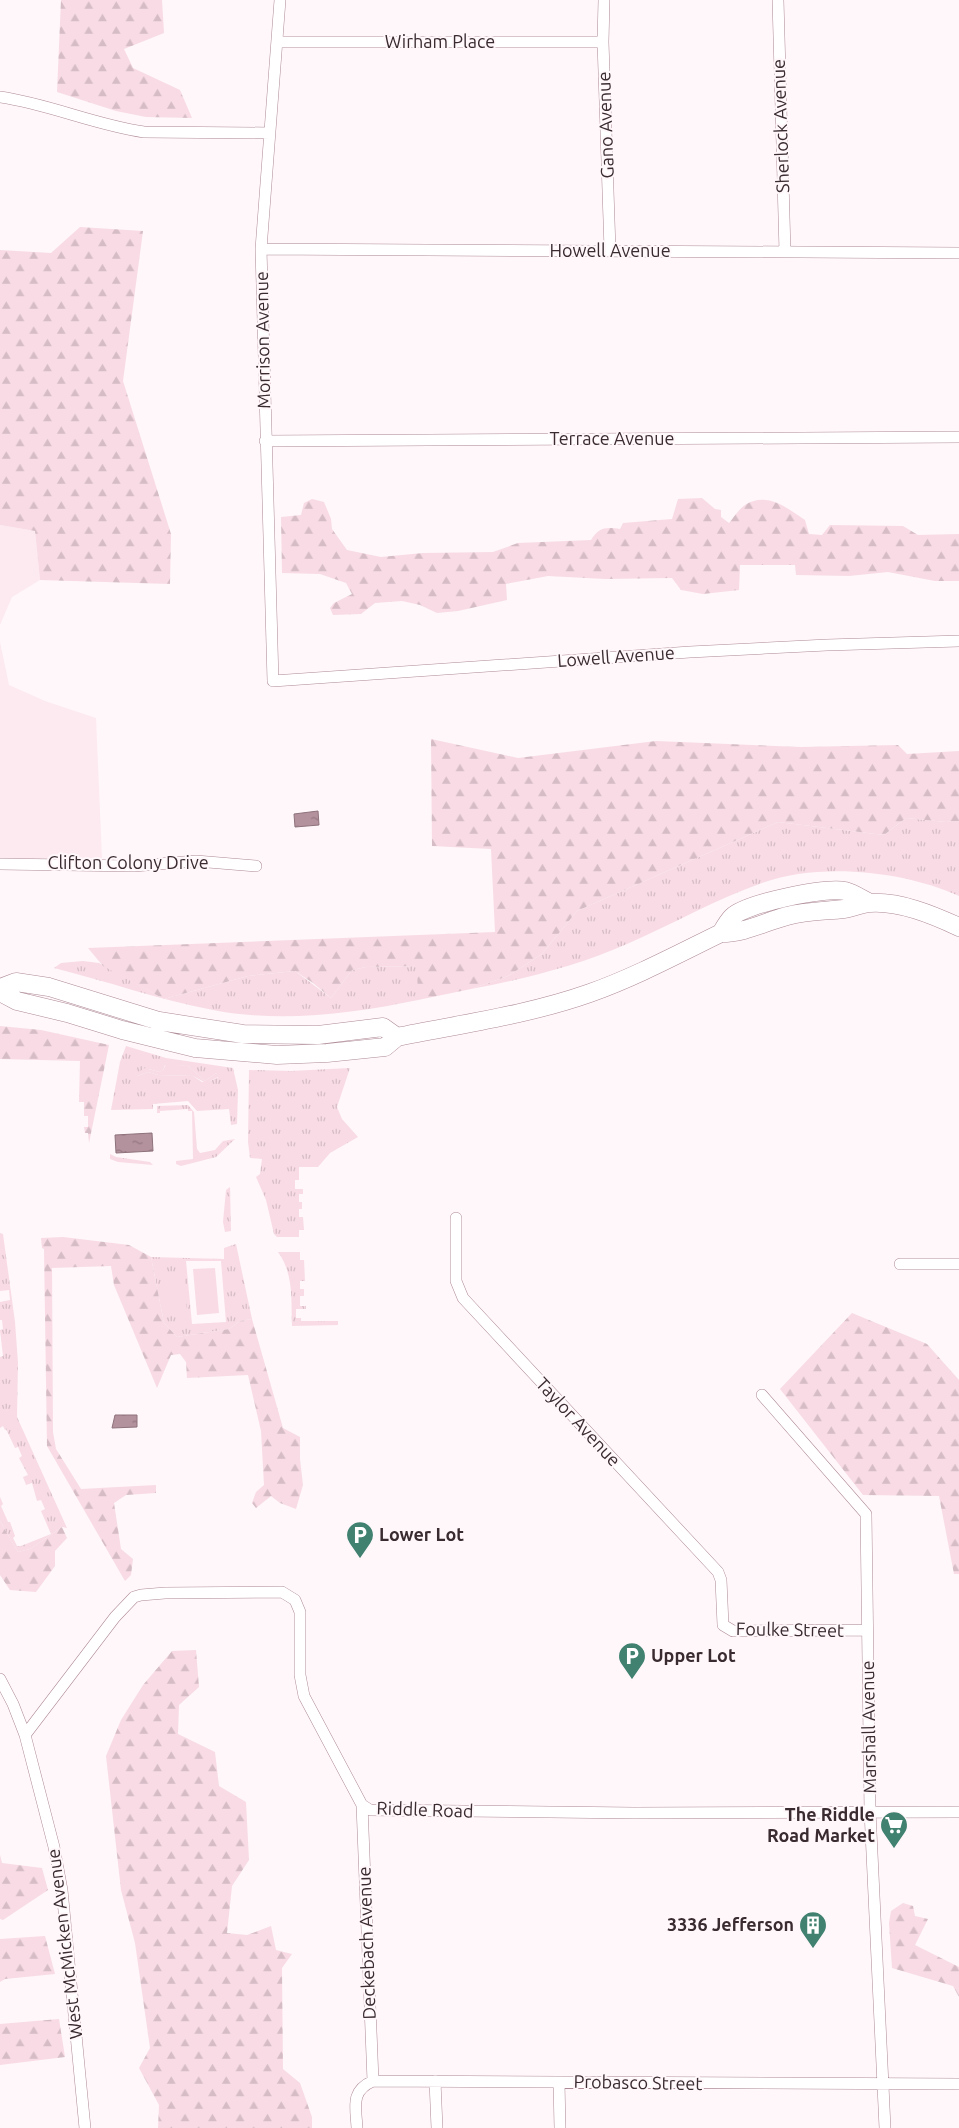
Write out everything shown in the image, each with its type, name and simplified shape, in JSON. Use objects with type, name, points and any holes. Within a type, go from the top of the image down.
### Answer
[{"type":"main road","points":[[0,992],[17,1002],[67,1013],[122,1030],[195,1048],[277,1054],[327,1053],[384,1047],[397,1038],[516,1014],[589,993],[639,973],[721,933],[733,916],[797,894],[845,891],[870,903],[907,908],[959,927]]},
{"type":"main road","points":[[0,988],[16,982],[49,987],[159,1021],[196,1028],[265,1035],[318,1034],[383,1027],[397,1038]]},
{"type":"street","name":"Morrison Avenue","points":[[273,681],[261,249],[280,0]]},
{"type":"street","name":"Gano Avenue","points":[[604,0],[603,42],[610,250]]},
{"type":"street","name":"Sherlock Avenue","points":[[778,0],[785,252]]},
{"type":"street","name":"Wirham Place","points":[[277,42],[603,42]]},
{"type":"street","points":[[0,97],[20,100],[125,129],[144,132],[270,133]]},
{"type":"street","name":"Howell Avenue","points":[[261,249],[959,253]]},
{"type":"street","name":"Terrace Avenue","points":[[266,441],[959,437]]},
{"type":"street","name":"Lowell Avenue","points":[[273,681],[713,650],[959,641]]},
{"type":"street","name":"Clifton Colony Drive","points":[[0,864],[134,866],[196,861],[256,866]]},
{"type":"street","name":"Taylor Avenue","points":[[456,1218],[456,1281],[463,1298],[718,1572],[721,1580],[722,1617]]},
{"type":"street","points":[[900,1264],[959,1264]]},
{"type":"street","name":"Marshall Avenue","points":[[762,1395],[866,1514],[870,1811],[885,2128]]},
{"type":"street","name":"Riddle Road","points":[[25,1735],[115,1617],[134,1597],[141,1594],[165,1593],[282,1592],[295,1600],[300,1612],[300,1675],[304,1696],[362,1805],[370,1810],[634,1813],[959,1812]]},
{"type":"street","name":"Foulke Street","points":[[722,1617],[723,1625],[732,1631],[867,1630]]},
{"type":"street","name":"West McMicken Avenue","points":[[0,1679],[13,1704],[25,1735],[54,1847],[62,1890],[86,2128]]},
{"type":"street","name":"Deckebach Avenue","points":[[362,1805],[373,2081]]},
{"type":"street","points":[[357,2128],[356,2097],[358,2091],[362,2086],[373,2081]]},
{"type":"street","name":"Probasco Street","points":[[373,2081],[959,2084]]},
{"type":"street","points":[[435,2081],[437,2128]]},
{"type":"street","points":[[560,2082],[560,2128]]},
{"type":"shaded area","points":[[0,525],[35,531],[40,580],[12,597],[0,625]]},
{"type":"shaded area","points":[[0,642],[9,685],[45,701],[96,718],[102,858],[0,859]]},
{"type":"green space","points":[[61,0],[162,0],[164,33],[124,49],[133,68],[180,90],[192,118],[146,117],[116,111],[57,92]]},
{"type":"green space","points":[[80,227],[143,231],[123,381],[171,534],[170,584],[40,580],[35,531],[0,525],[0,250],[51,253]]},
{"type":"green space","points":[[702,498],[715,509],[721,510],[721,517],[729,523],[745,505],[753,501],[769,500],[784,506],[805,520],[809,534],[822,535],[830,525],[903,526],[918,535],[959,534],[959,581],[935,581],[888,572],[849,576],[796,575],[795,565],[740,565],[739,590],[703,594],[681,590],[672,578],[605,579],[548,576],[506,584],[507,600],[458,611],[437,613],[420,605],[402,601],[375,603],[361,614],[333,615],[330,608],[334,603],[352,594],[346,583],[320,574],[282,573],[281,517],[301,515],[304,503],[312,499],[324,502],[331,519],[332,529],[347,550],[381,557],[423,553],[493,552],[518,543],[591,540],[600,530],[607,528],[620,529],[623,523],[672,519],[678,499]]},
{"type":"green space","points":[[431,739],[518,758],[656,741],[801,747],[898,745],[907,754],[959,751],[959,821],[946,822],[906,818],[884,835],[778,822],[577,911],[542,954],[508,976],[471,989],[418,1000],[417,966],[366,967],[352,970],[331,998],[295,971],[248,976],[164,999],[103,966],[88,948],[495,932],[491,849],[432,846]]},
{"type":"green space","points":[[906,818],[946,822],[959,821],[959,896],[913,880],[862,872],[835,871],[785,877],[762,883],[728,896],[627,944],[589,959],[511,981],[471,989],[508,976],[542,954],[577,911],[778,822],[884,835]]},
{"type":"green space","points":[[83,961],[99,963],[163,998],[54,968],[61,963]]},
{"type":"green space","points":[[418,966],[418,1000],[341,1013],[290,1016],[238,1014],[165,999],[248,976],[295,971],[331,998],[352,970],[366,967]]},
{"type":"green space","points":[[0,1026],[41,1030],[109,1045],[89,1143],[88,1133],[85,1133],[84,1127],[88,1127],[88,1116],[84,1116],[84,1102],[79,1102],[80,1061],[0,1059]]},
{"type":"green space","points":[[126,1046],[166,1058],[233,1068],[238,1090],[237,1124],[231,1125],[229,1109],[197,1111],[188,1101],[153,1104],[153,1109],[111,1110],[120,1062]],"holes":[[[165,1065],[188,1066],[205,1081],[216,1073],[223,1080],[219,1077],[202,1082],[193,1076],[158,1075],[148,1072],[137,1076],[135,1074],[149,1069],[159,1072],[163,1070]]]},
{"type":"green space","points":[[166,1064],[188,1066],[205,1081],[216,1073],[224,1081],[218,1077],[206,1083],[193,1076],[158,1075],[148,1072],[133,1076],[128,1071],[130,1069],[135,1074],[145,1068],[159,1072],[163,1070]]},
{"type":"green space","points":[[350,1068],[337,1107],[342,1119],[358,1137],[330,1153],[318,1167],[299,1167],[299,1180],[295,1180],[295,1189],[303,1189],[303,1194],[299,1194],[299,1202],[302,1202],[302,1209],[299,1209],[299,1217],[303,1217],[304,1230],[299,1230],[299,1237],[277,1237],[274,1234],[266,1200],[256,1177],[260,1174],[262,1159],[250,1158],[248,1142],[249,1070],[291,1071]]},
{"type":"green space","points":[[188,1105],[194,1112],[197,1149],[200,1153],[215,1150],[223,1141],[235,1139],[216,1157],[181,1166],[176,1164],[176,1161],[193,1159],[192,1111],[188,1111],[188,1109],[160,1111],[160,1113],[157,1113],[157,1106]]},
{"type":"green space","points":[[110,1154],[116,1157],[150,1162],[153,1165],[118,1162],[110,1159]]},
{"type":"green space","points":[[230,1187],[231,1231],[225,1232],[223,1222],[226,1190]]},
{"type":"green space","points":[[0,1233],[3,1234],[15,1322],[18,1363],[17,1417],[67,1528],[62,1527],[30,1549],[18,1552],[0,1521],[0,1497],[3,1504],[1,1506],[8,1522],[10,1522],[15,1536],[13,1538],[17,1546],[51,1534],[41,1511],[45,1509],[41,1500],[37,1501],[32,1483],[26,1485],[23,1477],[28,1475],[19,1458],[22,1456],[18,1447],[15,1448],[6,1429],[3,1426],[0,1428],[0,1357],[3,1356],[0,1330],[3,1329],[2,1320],[0,1320],[0,1302],[10,1300],[9,1290],[0,1291]]},
{"type":"green space","points":[[63,1237],[129,1245],[151,1257],[164,1323],[177,1337],[229,1329],[240,1321],[252,1319],[283,1428],[300,1437],[303,1485],[296,1509],[280,1503],[271,1496],[256,1508],[252,1503],[256,1492],[264,1485],[261,1431],[248,1375],[187,1378],[186,1362],[180,1354],[171,1355],[157,1388],[114,1285],[111,1266],[52,1268],[53,1432],[56,1449],[81,1489],[156,1485],[156,1493],[126,1495],[114,1503],[121,1549],[133,1559],[131,1575],[125,1581],[47,1446],[44,1249],[42,1248],[41,1238]]},
{"type":"green space","points":[[236,1244],[252,1319],[240,1321],[229,1329],[177,1337],[164,1323],[151,1257],[224,1259],[224,1248]],"holes":[[[186,1261],[221,1261],[226,1322],[192,1324]]]},
{"type":"green space","points":[[278,1252],[300,1252],[300,1260],[304,1260],[305,1281],[300,1281],[300,1289],[304,1289],[304,1296],[300,1296],[300,1306],[306,1306],[306,1309],[296,1309],[296,1318],[301,1318],[301,1321],[338,1321],[338,1325],[292,1326],[289,1278],[287,1269]]},
{"type":"green space","points":[[215,1268],[219,1313],[197,1315],[193,1269]]},
{"type":"green space","points":[[184,1274],[187,1311],[168,1312],[164,1276]]},
{"type":"green space","points":[[852,1313],[927,1344],[959,1380],[959,1574],[954,1574],[939,1496],[863,1495],[780,1389]]},
{"type":"green space","points":[[0,1521],[18,1552],[30,1549],[62,1527],[67,1538],[55,1551],[55,1566],[36,1592],[10,1590],[0,1575]]},
{"type":"green space","points":[[196,1650],[199,1687],[179,1705],[178,1734],[215,1752],[219,1786],[246,1802],[249,1860],[232,1886],[227,1933],[247,1935],[271,1926],[276,1950],[292,1954],[282,1968],[283,2069],[300,2083],[312,2117],[312,2128],[158,2128],[159,2105],[139,2068],[150,2048],[135,1943],[121,1890],[106,1756],[121,1720],[143,1685],[172,1651]]},
{"type":"green space","points":[[0,1855],[2,1863],[42,1868],[48,1890],[3,1920],[0,1919]]},
{"type":"green space","points":[[903,1903],[913,1906],[915,1916],[928,1919],[915,1945],[959,1967],[959,1997],[953,1986],[892,1968],[889,1923],[891,1911]]},
{"type":"green space","points":[[45,1936],[55,1974],[5,1979],[0,1982],[0,1939]]},
{"type":"green space","points":[[59,2019],[65,2057],[0,2065],[0,2024]]},
{"type":"water","points":[[318,811],[319,825],[295,827],[294,814]]},
{"type":"water","points":[[152,1133],[153,1151],[116,1153],[115,1135]]},
{"type":"water","points":[[115,1415],[137,1415],[137,1427],[112,1428]]},
{"type":"place","name":"Lower Lot","points":[[360,1559]]},
{"type":"place","name":"Upper Lot","points":[[632,1680]]},
{"type":"place","name":"The Riddle Road Market","points":[[894,1849]]},
{"type":"place","name":"3336 Jefferson","points":[[813,1949]]}]
